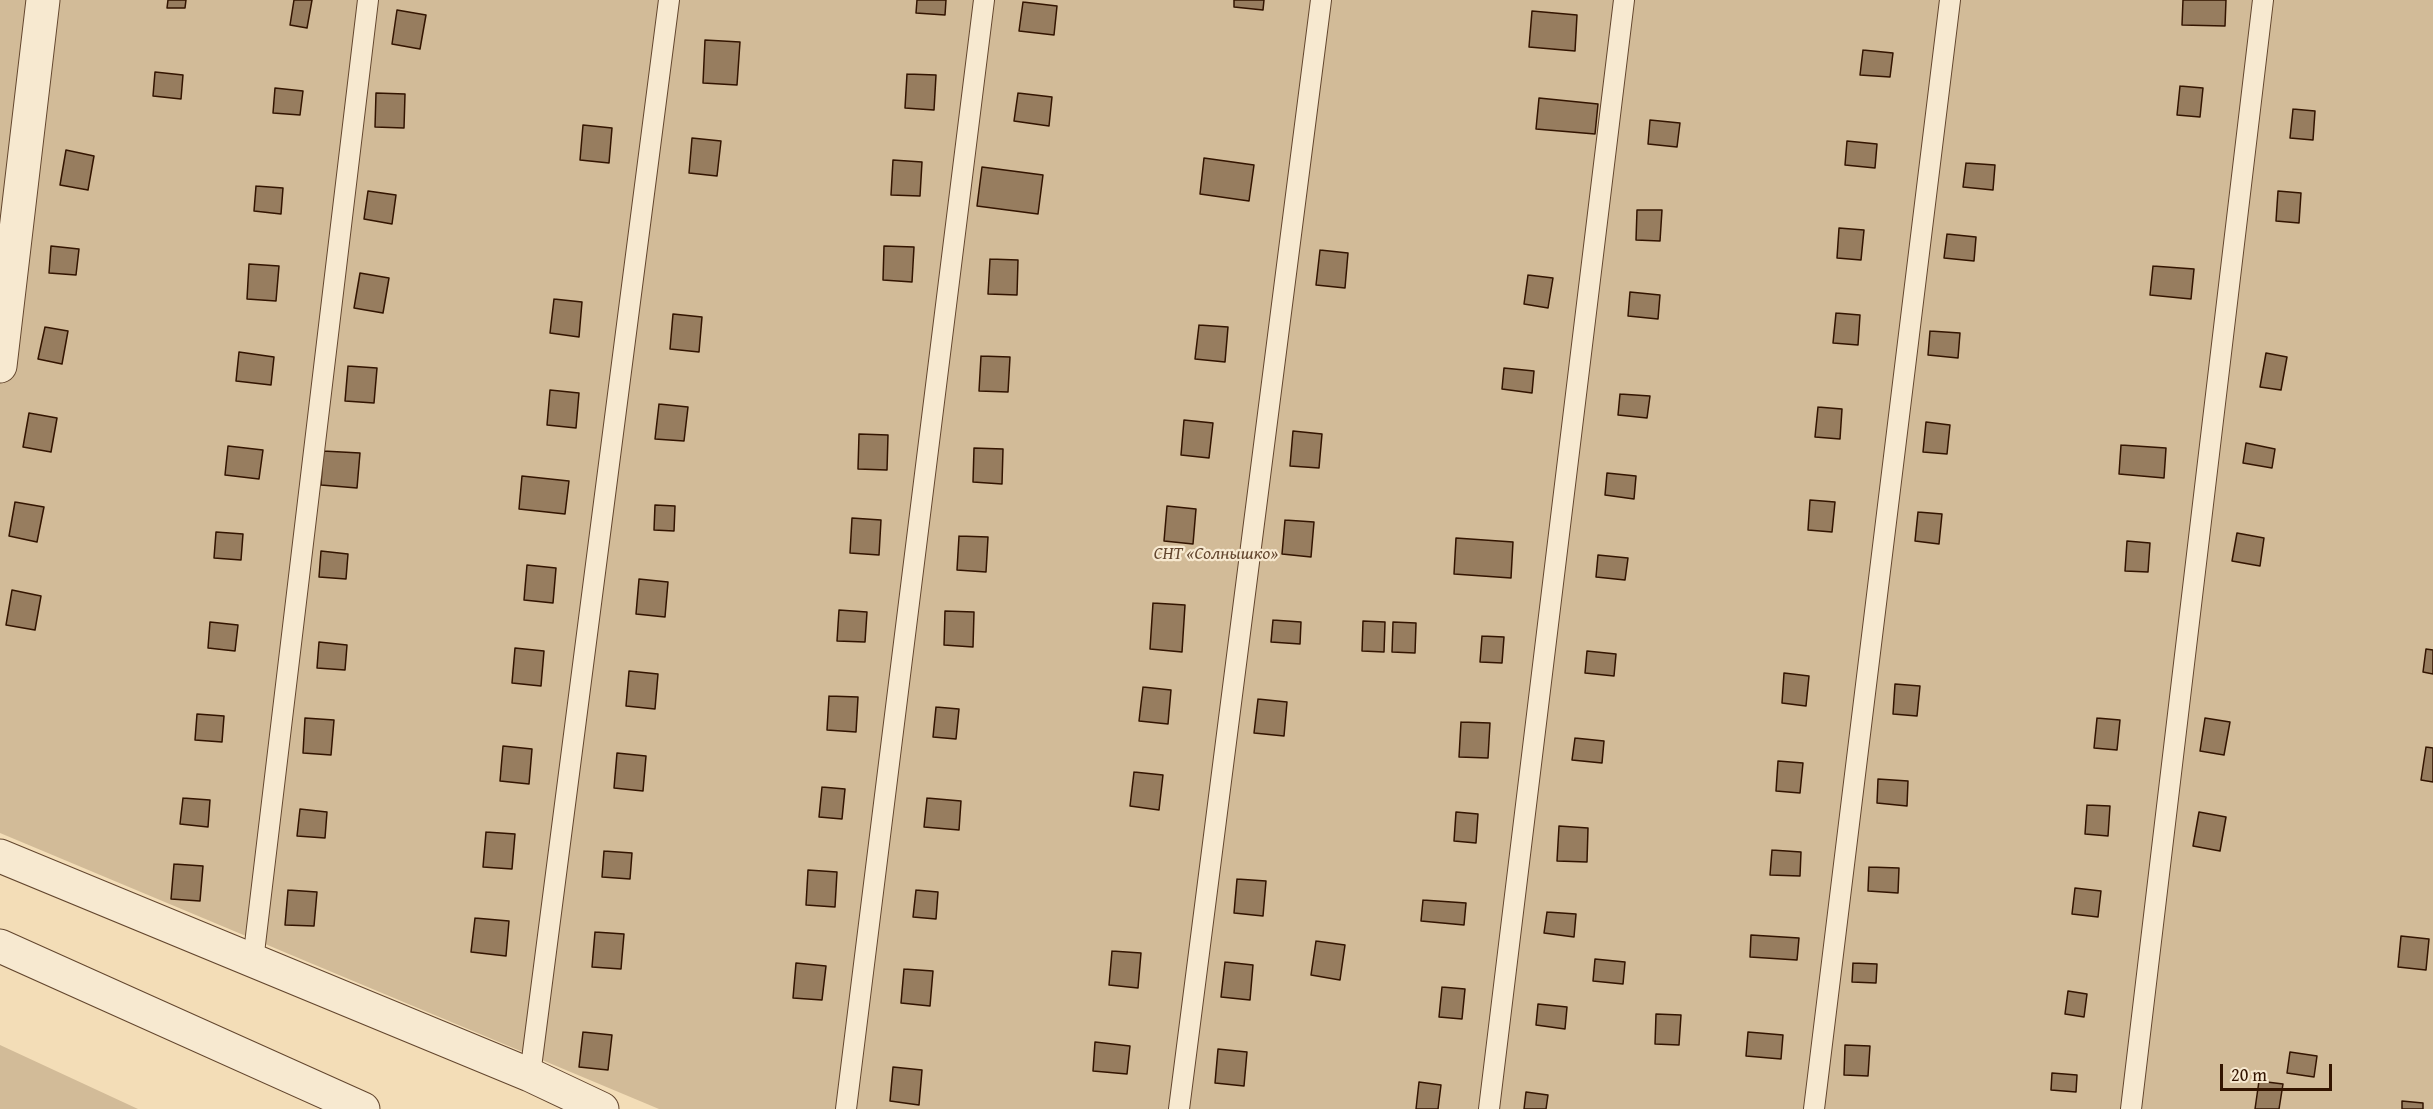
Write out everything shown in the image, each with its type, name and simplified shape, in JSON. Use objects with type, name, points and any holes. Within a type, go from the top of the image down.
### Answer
[{"type":"street","points":[[0,366],[43,0]]},
{"type":"street","points":[[0,856],[530,1075],[602,1109]]},
{"type":"street","points":[[0,946],[363,1109]]},
{"type":"lane","points":[[253,961],[368,0]]},
{"type":"lane","points":[[530,1075],[669,0]]},
{"type":"lane","points":[[846,1109],[984,0]]},
{"type":"lane","points":[[1179,1109],[1321,0]]},
{"type":"lane","points":[[1489,1109],[1624,0]]},
{"type":"lane","points":[[1814,1109],[1950,0]]},
{"type":"lane","points":[[2131,1109],[2263,0]]},
{"type":"green space","name":"СНТ «Солнышко»","points":[[0,0],[2433,0],[2433,1109],[659,1109],[0,833]]},
{"type":"green space","points":[[0,1045],[138,1109],[0,1109]]},
{"type":"building","points":[[168,0],[186,0],[185,8],[167,8]]},
{"type":"building","points":[[294,0],[312,0],[307,28],[290,25]]},
{"type":"building","points":[[917,0],[946,0],[945,15],[916,13]]},
{"type":"building","points":[[1234,0],[1264,0],[1263,10],[1234,7]]},
{"type":"building","points":[[2183,0],[2226,0],[2225,26],[2182,25]]},
{"type":"building","points":[[1023,2],[1057,6],[1054,35],[1019,31]]},
{"type":"building","points":[[397,10],[426,15],[420,49],[392,44]]},
{"type":"building","points":[[1532,11],[1577,15],[1575,51],[1529,47]]},
{"type":"building","points":[[705,40],[740,42],[737,85],[703,83]]},
{"type":"building","points":[[1863,50],[1893,53],[1890,77],[1860,75]]},
{"type":"building","points":[[155,72],[183,75],[181,99],[153,96]]},
{"type":"building","points":[[907,74],[936,75],[934,110],[905,108]]},
{"type":"building","points":[[2180,86],[2203,88],[2200,117],[2177,115]]},
{"type":"building","points":[[275,88],[303,91],[300,115],[273,113]]},
{"type":"building","points":[[376,93],[405,94],[404,128],[375,127]]},
{"type":"building","points":[[1018,93],[1052,97],[1049,126],[1014,121]]},
{"type":"building","points":[[1539,98],[1598,104],[1595,134],[1536,129]]},
{"type":"building","points":[[2293,109],[2315,111],[2313,140],[2290,138]]},
{"type":"building","points":[[1650,120],[1680,123],[1677,147],[1648,144]]},
{"type":"building","points":[[583,125],[612,128],[609,163],[580,160]]},
{"type":"building","points":[[692,138],[721,141],[717,176],[689,173]]},
{"type":"building","points":[[1847,141],[1877,144],[1875,168],[1845,165]]},
{"type":"building","points":[[66,150],[94,156],[88,190],[60,185]]},
{"type":"building","points":[[1204,158],[1254,165],[1249,201],[1200,194]]},
{"type":"building","points":[[893,160],[922,162],[920,196],[891,195]]},
{"type":"building","points":[[1966,163],[1995,165],[1993,190],[1963,187]]},
{"type":"building","points":[[982,167],[1043,175],[1038,214],[977,206]]},
{"type":"building","points":[[256,186],[283,188],[281,214],[254,211]]},
{"type":"building","points":[[368,191],[396,195],[392,224],[364,219]]},
{"type":"building","points":[[2278,191],[2301,193],[2299,223],[2276,221]]},
{"type":"building","points":[[1637,210],[1662,210],[1660,241],[1636,240]]},
{"type":"building","points":[[1839,228],[1864,230],[1861,260],[1837,258]]},
{"type":"building","points":[[1947,234],[1976,237],[1974,261],[1944,258]]},
{"type":"building","points":[[51,246],[79,249],[76,275],[49,273]]},
{"type":"building","points":[[884,246],[914,247],[912,282],[883,280]]},
{"type":"building","points":[[1320,250],[1348,253],[1345,288],[1316,285]]},
{"type":"building","points":[[990,259],[1018,260],[1017,295],[988,294]]},
{"type":"building","points":[[249,264],[279,266],[276,301],[247,299]]},
{"type":"building","points":[[2153,266],[2194,269],[2191,299],[2150,295]]},
{"type":"building","points":[[360,273],[389,278],[383,313],[354,308]]},
{"type":"building","points":[[1528,275],[1553,278],[1548,308],[1524,304]]},
{"type":"building","points":[[1630,292],[1660,295],[1658,319],[1628,316]]},
{"type":"building","points":[[554,299],[582,302],[579,337],[550,333]]},
{"type":"building","points":[[1836,313],[1860,315],[1858,345],[1833,343]]},
{"type":"building","points":[[673,314],[702,317],[699,352],[670,349]]},
{"type":"building","points":[[1199,325],[1228,327],[1225,362],[1195,359]]},
{"type":"building","points":[[45,327],[68,331],[62,364],[38,359]]},
{"type":"building","points":[[1930,331],[1960,333],[1958,358],[1928,355]]},
{"type":"building","points":[[239,352],[274,357],[271,385],[236,381]]},
{"type":"building","points":[[2266,353],[2287,357],[2281,390],[2260,387]]},
{"type":"building","points":[[981,356],[1010,357],[1008,392],[979,391]]},
{"type":"building","points":[[348,366],[377,368],[374,403],[345,401]]},
{"type":"building","points":[[1504,368],[1534,371],[1532,393],[1502,389]]},
{"type":"building","points":[[550,390],[579,393],[576,428],[547,425]]},
{"type":"building","points":[[1620,394],[1650,396],[1647,418],[1618,415]]},
{"type":"building","points":[[659,404],[688,407],[684,441],[655,439]]},
{"type":"building","points":[[1818,407],[1842,409],[1840,439],[1815,437]]},
{"type":"building","points":[[29,413],[57,418],[51,452],[23,447]]},
{"type":"building","points":[[1184,420],[1213,423],[1209,458],[1181,455]]},
{"type":"building","points":[[1926,422],[1950,425],[1947,454],[1923,452]]},
{"type":"building","points":[[1293,431],[1322,434],[1319,468],[1290,466]]},
{"type":"building","points":[[859,434],[888,435],[887,470],[858,469]]},
{"type":"building","points":[[2246,443],[2275,449],[2272,468],[2243,463]]},
{"type":"building","points":[[2121,445],[2166,448],[2164,478],[2119,474]]},
{"type":"building","points":[[228,446],[263,450],[259,479],[225,475]]},
{"type":"building","points":[[974,448],[1003,449],[1002,484],[973,482]]},
{"type":"building","points":[[323,451],[360,453],[357,488],[321,485]]},
{"type":"building","points":[[1607,473],[1636,476],[1634,499],[1605,495]]},
{"type":"building","points":[[522,476],[569,481],[565,514],[519,509]]},
{"type":"building","points":[[1810,500],[1835,502],[1832,532],[1808,530]]},
{"type":"building","points":[[15,502],[44,507],[37,542],[9,536]]},
{"type":"building","points":[[655,505],[675,506],[674,531],[654,530]]},
{"type":"building","points":[[1167,506],[1196,509],[1193,544],[1164,541]]},
{"type":"building","points":[[1918,512],[1942,514],[1939,544],[1915,541]]},
{"type":"building","points":[[852,518],[881,520],[879,555],[850,553]]},
{"type":"building","points":[[1285,520],[1314,522],[1311,557],[1282,554]]},
{"type":"building","points":[[216,532],[243,534],[241,560],[214,558]]},
{"type":"building","points":[[2237,533],[2264,538],[2260,566],[2232,561]]},
{"type":"building","points":[[959,536],[988,537],[986,572],[957,570]]},
{"type":"building","points":[[1456,538],[1513,542],[1511,578],[1454,574]]},
{"type":"building","points":[[2127,541],[2150,543],[2148,572],[2125,571]]},
{"type":"building","points":[[321,551],[348,554],[346,579],[319,577]]},
{"type":"building","points":[[1598,555],[1628,558],[1625,580],[1596,577]]},
{"type":"building","points":[[527,565],[556,568],[553,603],[524,600]]},
{"type":"building","points":[[639,579],[668,582],[665,617],[636,614]]},
{"type":"building","points":[[12,590],[41,596],[35,630],[6,625]]},
{"type":"building","points":[[1153,603],[1185,605],[1182,652],[1150,649]]},
{"type":"building","points":[[839,610],[867,612],[865,642],[837,641]]},
{"type":"building","points":[[945,611],[974,612],[973,647],[944,645]]},
{"type":"building","points":[[1273,620],[1301,622],[1300,644],[1271,642]]},
{"type":"building","points":[[1363,621],[1385,622],[1384,652],[1362,651]]},
{"type":"building","points":[[210,622],[238,625],[235,651],[208,648]]},
{"type":"building","points":[[1393,622],[1416,623],[1415,653],[1392,652]]},
{"type":"building","points":[[1482,636],[1504,637],[1502,663],[1480,662]]},
{"type":"building","points":[[319,642],[347,645],[345,670],[317,668]]},
{"type":"building","points":[[515,648],[544,651],[541,686],[512,683]]},
{"type":"building","points":[[2426,649],[2433,650],[2433,674],[2423,672]]},
{"type":"building","points":[[1587,651],[1616,654],[1614,676],[1585,673]]},
{"type":"building","points":[[629,671],[658,674],[655,709],[626,706]]},
{"type":"building","points":[[1784,673],[1809,676],[1806,706],[1782,703]]},
{"type":"building","points":[[1895,684],[1920,686],[1917,716],[1893,714]]},
{"type":"building","points":[[1143,687],[1171,690],[1168,724],[1139,721]]},
{"type":"building","points":[[829,696],[858,697],[856,732],[827,730]]},
{"type":"building","points":[[1258,699],[1287,702],[1284,736],[1254,733]]},
{"type":"building","points":[[936,707],[959,709],[956,739],[933,737]]},
{"type":"building","points":[[197,714],[224,716],[222,742],[195,740]]},
{"type":"building","points":[[305,718],[334,720],[331,755],[303,753]]},
{"type":"building","points":[[2097,718],[2120,720],[2117,750],[2094,748]]},
{"type":"building","points":[[2205,718],[2230,722],[2224,755],[2200,751]]},
{"type":"building","points":[[1461,722],[1490,723],[1488,758],[1459,757]]},
{"type":"building","points":[[1575,738],[1604,741],[1602,763],[1572,760]]},
{"type":"building","points":[[503,746],[532,749],[529,784],[500,781]]},
{"type":"building","points":[[2426,747],[2433,748],[2433,782],[2421,780]]},
{"type":"building","points":[[617,753],[646,756],[643,791],[614,788]]},
{"type":"building","points":[[1778,761],[1803,763],[1800,793],[1776,791]]},
{"type":"building","points":[[1134,772],[1163,775],[1159,810],[1130,806]]},
{"type":"building","points":[[1878,779],[1908,781],[1907,806],[1877,803]]},
{"type":"building","points":[[822,787],[845,789],[842,819],[819,817]]},
{"type":"building","points":[[183,798],[210,800],[208,827],[180,824]]},
{"type":"building","points":[[927,798],[961,801],[959,830],[924,827]]},
{"type":"building","points":[[2087,805],[2110,806],[2108,836],[2085,834]]},
{"type":"building","points":[[300,809],[327,812],[325,838],[297,836]]},
{"type":"building","points":[[1456,812],[1478,814],[1476,843],[1454,841]]},
{"type":"building","points":[[2199,812],[2226,817],[2220,851],[2193,846]]},
{"type":"building","points":[[1559,826],[1588,828],[1587,862],[1557,861]]},
{"type":"building","points":[[486,832],[515,834],[512,869],[483,867]]},
{"type":"building","points":[[1772,850],[1801,852],[1800,876],[1770,875]]},
{"type":"building","points":[[604,851],[632,853],[630,879],[602,877]]},
{"type":"building","points":[[174,864],[203,866],[200,901],[171,899]]},
{"type":"building","points":[[1869,867],[1899,868],[1898,893],[1868,891]]},
{"type":"building","points":[[808,870],[837,872],[835,907],[806,905]]},
{"type":"building","points":[[1237,879],[1266,881],[1263,916],[1234,913]]},
{"type":"building","points":[[2075,888],[2101,891],[2098,917],[2072,914]]},
{"type":"building","points":[[288,890],[317,892],[314,926],[285,925]]},
{"type":"building","points":[[916,890],[938,892],[936,919],[913,917]]},
{"type":"building","points":[[1423,900],[1466,903],[1464,925],[1421,921]]},
{"type":"building","points":[[1547,912],[1576,914],[1574,937],[1544,933]]},
{"type":"building","points":[[475,918],[509,921],[506,956],[471,952]]},
{"type":"building","points":[[595,932],[624,934],[621,969],[592,967]]},
{"type":"building","points":[[1751,935],[1799,938],[1797,960],[1750,957]]},
{"type":"building","points":[[2401,936],[2429,939],[2426,970],[2398,967]]},
{"type":"building","points":[[1316,941],[1345,945],[1340,980],[1311,975]]},
{"type":"building","points":[[1112,951],[1141,953],[1138,988],[1109,985]]},
{"type":"building","points":[[1595,959],[1625,962],[1623,984],[1593,981]]},
{"type":"building","points":[[1225,962],[1253,965],[1250,1000],[1221,997]]},
{"type":"building","points":[[796,963],[826,966],[822,1000],[793,998]]},
{"type":"building","points":[[1853,963],[1877,964],[1876,983],[1852,982]]},
{"type":"building","points":[[904,969],[933,971],[930,1006],[901,1003]]},
{"type":"building","points":[[1442,987],[1465,989],[1462,1019],[1439,1017]]},
{"type":"building","points":[[2068,991],[2087,994],[2084,1017],[2065,1014]]},
{"type":"building","points":[[1538,1004],[1567,1007],[1565,1029],[1536,1025]]},
{"type":"building","points":[[1656,1014],[1681,1015],[1679,1045],[1655,1044]]},
{"type":"building","points":[[583,1032],[612,1035],[608,1070],[579,1067]]},
{"type":"building","points":[[1748,1032],[1783,1035],[1781,1059],[1746,1056]]},
{"type":"building","points":[[1095,1042],[1130,1046],[1127,1074],[1093,1071]]},
{"type":"building","points":[[1845,1045],[1870,1046],[1868,1076],[1844,1075]]},
{"type":"building","points":[[1218,1049],[1247,1052],[1244,1086],[1215,1083]]},
{"type":"building","points":[[2290,1052],[2317,1056],[2314,1077],[2287,1073]]},
{"type":"building","points":[[893,1067],[922,1070],[919,1105],[890,1101]]},
{"type":"building","points":[[2052,1073],[2077,1075],[2076,1092],[2051,1090]]},
{"type":"building","points":[[2259,1081],[2283,1084],[2279,1109],[2255,1109]]},
{"type":"building","points":[[1419,1082],[1441,1085],[1438,1109],[1416,1109]]},
{"type":"building","points":[[1526,1092],[1548,1095],[1546,1109],[1524,1109]]},
{"type":"building","points":[[2402,1101],[2423,1103],[2423,1109],[2402,1109]]}]
